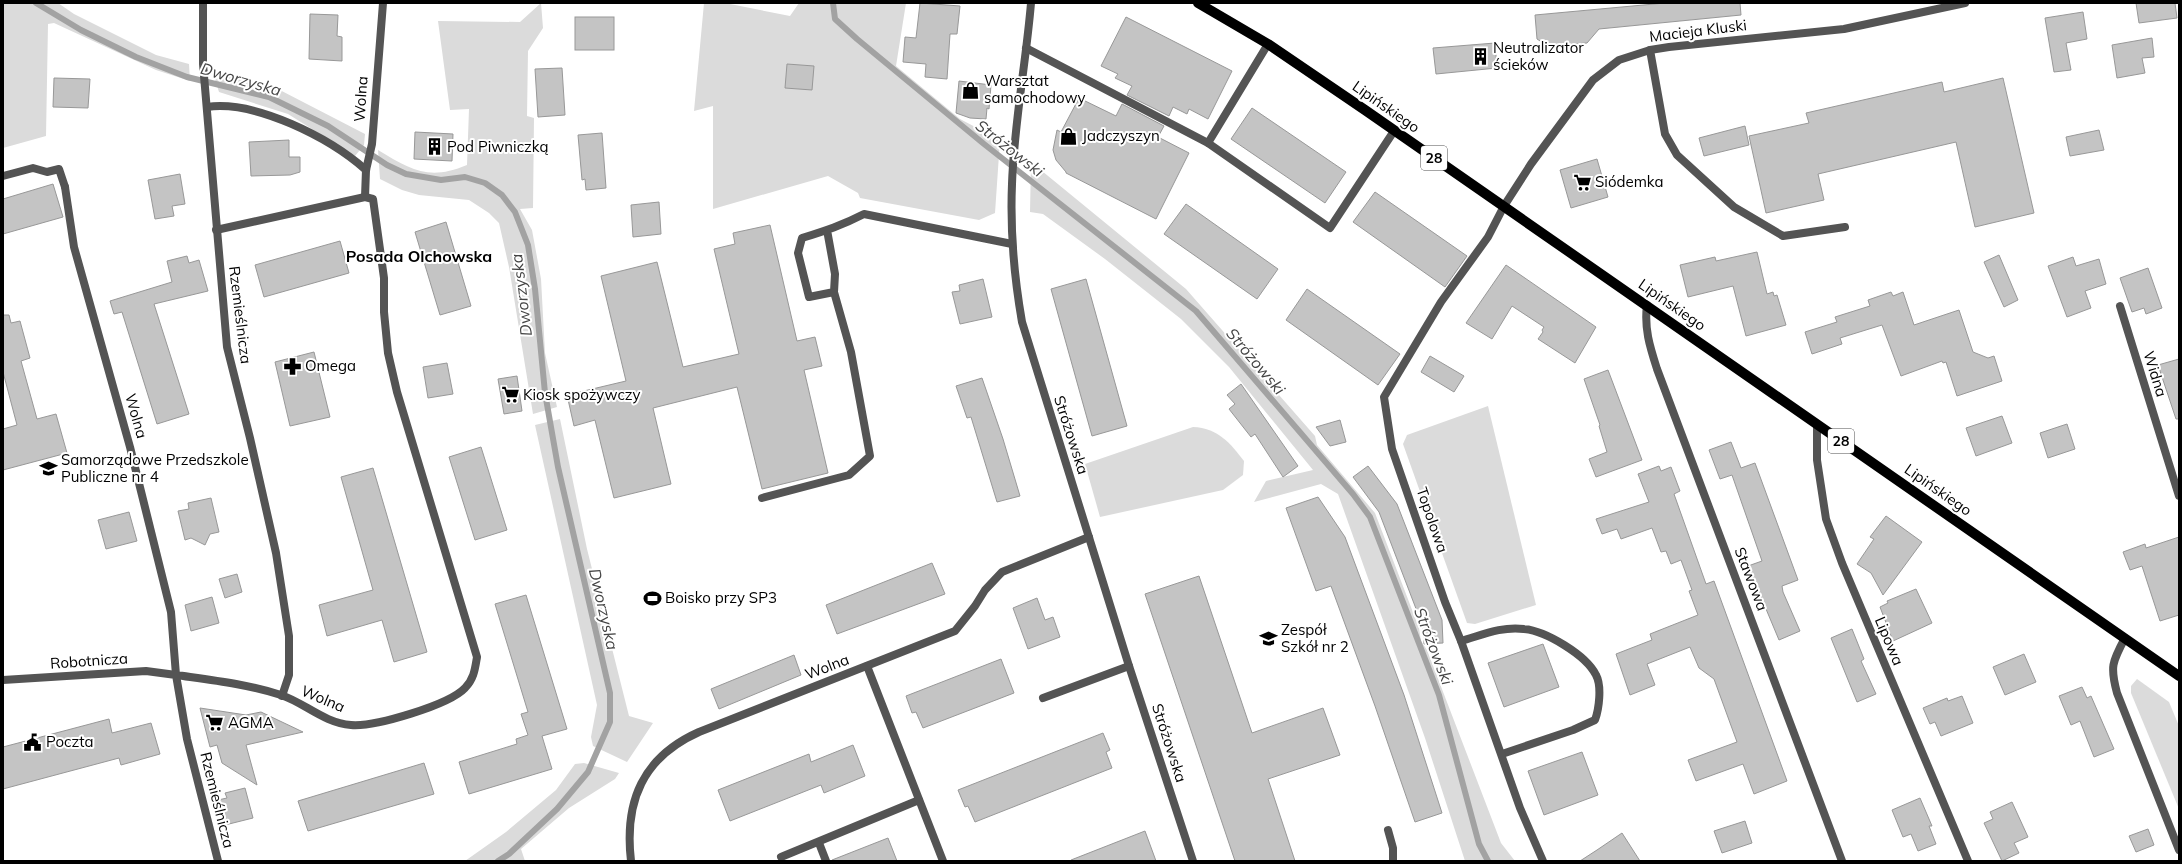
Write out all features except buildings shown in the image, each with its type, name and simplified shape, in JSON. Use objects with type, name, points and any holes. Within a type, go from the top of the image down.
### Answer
[{"type":"main road","name":"Lipińskiego","points":[[1198,3],[1268,44],[1647,305],[2179,676]]},
{"type":"street","name":"Rzemieślnicza","points":[[203,3],[203,64],[226,348],[268,513],[289,636],[289,675],[282,696]]},
{"type":"street","name":"Wolna","points":[[3,176],[33,168],[48,172],[59,168],[64,187],[74,247],[130,446],[171,612],[176,674],[241,685],[282,696],[332,721],[352,725],[394,718],[448,701],[464,689],[473,677],[477,657],[397,392],[388,353],[384,312],[384,278],[373,199],[365,197],[367,167],[372,144],[383,3]]},
{"type":"street","name":"Stróżowska","points":[[1032,3],[1012,183],[1012,244],[1015,281],[1022,322],[1129,666],[1193,861]]},
{"type":"street","name":"Macieja Kluski","points":[[1504,206],[1534,160],[1593,80],[1619,60],[1650,50],[1844,29],[1965,3]]},
{"type":"street","points":[[1208,143],[1268,44]]},
{"type":"street","points":[[1026,48],[1208,143],[1330,228],[1394,131]]},
{"type":"street","points":[[1650,50],[1665,134],[1677,155],[1734,207],[1783,236],[1845,227]]},
{"type":"street","points":[[207,107],[219,105],[245,109],[282,119],[367,167]]},
{"type":"street","points":[[216,230],[365,197]]},
{"type":"street","name":"Topolowa","points":[[1504,206],[1488,237],[1442,302],[1384,397],[1392,449],[1445,602],[1461,641],[1520,808],[1543,861]]},
{"type":"street","points":[[834,292],[809,297],[798,253],[802,238],[841,227],[864,214],[1012,244]]},
{"type":"street","points":[[762,498],[848,475],[870,456],[851,352],[834,292],[835,274],[827,230]]},
{"type":"street","name":"Stawowa","points":[[1647,305],[1645,320],[1647,340],[1657,369],[1842,861]]},
{"type":"street","name":"Widna","points":[[2120,306],[2179,496]]},
{"type":"street","name":"Lipowa","points":[[1817,424],[1817,460],[1826,519],[1848,578],[1968,861]]},
{"type":"street","name":"Wolna","points":[[631,861],[629,846],[631,810],[643,777],[668,749],[699,732],[954,631],[975,606],[985,590],[1002,572],[1089,537]]},
{"type":"street","points":[[1461,641],[1504,629],[1525,628],[1556,640],[1583,657],[1597,676],[1600,705],[1595,720],[1573,730],[1502,754]]},
{"type":"street","points":[[2125,638],[2113,660],[2112,676],[2117,693],[2179,850]]},
{"type":"street","points":[[867,666],[943,861]]},
{"type":"street","points":[[1043,698],[1129,666]]},
{"type":"street","name":"Robotnicza","points":[[3,680],[146,671],[176,674]]},
{"type":"street","name":"Rzemieślnicza","points":[[176,674],[187,739],[218,861]]},
{"type":"street","points":[[781,856],[819,843],[919,800]]},
{"type":"street","points":[[1388,830],[1393,848],[1393,861]]},
{"type":"street","points":[[819,843],[826,861]]},
{"type":"shaded area","points":[[3,3],[58,3],[74,14],[156,55],[189,64],[190,81],[156,70],[54,23],[48,24],[46,136],[3,148]]},
{"type":"shaded area","points":[[541,3],[543,28],[528,51],[527,116],[534,118],[533,208],[520,209],[532,230],[541,279],[545,353],[557,407],[533,414],[509,267],[499,223],[489,213],[469,200],[419,195],[402,190],[380,179],[378,150],[411,168],[431,173],[454,170],[467,165],[469,109],[450,110],[438,21],[520,22]]},
{"type":"shaded area","points":[[704,3],[725,3],[790,16],[799,3],[906,3],[896,66],[960,119],[1000,140],[995,213],[979,220],[860,198],[858,193],[828,176],[713,209],[713,106],[694,111]]},
{"type":"shaded area","points":[[212,70],[274,87],[365,134],[364,145],[355,156],[288,114],[219,92]]},
{"type":"shaded area","points":[[1031,162],[1186,289],[1315,436],[1317,445],[1375,513],[1419,628],[1421,641],[1427,650],[1501,843],[1515,861],[1465,861],[1425,738],[1338,494],[1321,484],[1254,502],[1266,481],[1313,470],[1229,367],[1181,319],[1105,259],[1043,214],[1030,212]]},
{"type":"shaded area","points":[[1488,406],[1536,605],[1475,624],[1467,623],[1403,444],[1407,435]]},
{"type":"shaded area","points":[[560,419],[587,549],[629,716],[653,723],[627,762],[593,746],[591,737],[597,705],[535,425]]},
{"type":"shaded area","points":[[1193,427],[1210,430],[1216,433],[1234,448],[1244,461],[1243,475],[1223,490],[1100,517],[1085,464]]},
{"type":"shaded area","points":[[2137,679],[2169,702],[2179,726],[2179,809],[2131,693],[2131,686]]},
{"type":"shaded area","points":[[584,763],[619,773],[615,779],[569,808],[521,849],[525,861],[465,861],[506,832],[556,790],[575,764]]},
{"type":"waterway","name":"Dworzyska","points":[[36,3],[81,30],[136,57],[187,77],[269,97],[328,126],[387,165],[406,174],[441,180],[465,177],[485,183],[502,195],[515,212],[528,245],[535,289],[545,393],[558,467],[610,693],[610,722],[588,772],[557,809],[509,854],[498,861]]},
{"type":"waterway","name":"Stróżowski","points":[[833,3],[835,19],[857,39],[984,144],[1196,311],[1353,494],[1370,517],[1439,695],[1479,844],[1488,861]]},
{"type":"place","name":"Neutralizator ścieków","points":[[1480,57]]},
{"type":"place","name":"Warsztat samochodowy","points":[[971,90]]},
{"type":"place","name":"Jadczyszyn","points":[[1069,136]]},
{"type":"place","name":"Pod Piwniczką","points":[[434,147]]},
{"type":"place","name":"Siódemka","points":[[1582,182]]},
{"type":"place","name":"Omega","points":[[292,366]]},
{"type":"place","name":"Kiosk spożywczy","points":[[510,395]]},
{"type":"place","name":"Samorządowe Przedszkole Publiczne nr 4","points":[[48,469]]},
{"type":"place","name":"Boisko przy SP3","points":[[652,598]]},
{"type":"place","name":"Zespół Szkół nr 2","points":[[1268,639]]},
{"type":"place","name":"AGMA","points":[[215,723]]},
{"type":"place","name":"Poczta","points":[[33,742]]},
{"type":"district","name":"Posada Olchowska","points":[[419,256]]}]
